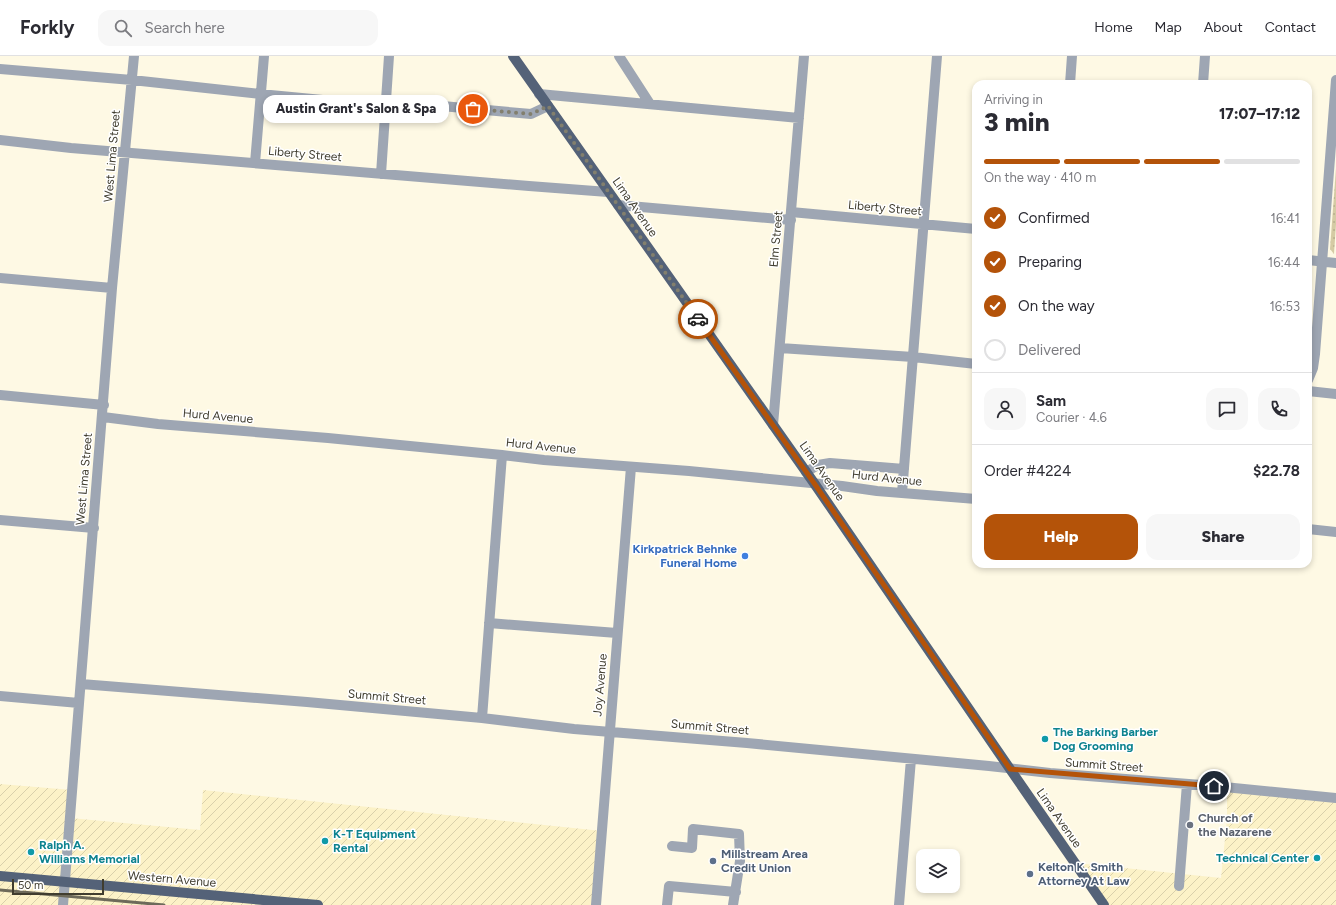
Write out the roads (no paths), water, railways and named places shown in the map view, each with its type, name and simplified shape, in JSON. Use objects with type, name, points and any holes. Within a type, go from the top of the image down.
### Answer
[{"type":"main road","name":"Lima Avenue","points":[[513,56],[774,425],[1104,905]]},
{"type":"main road","name":"Western Avenue","points":[[0,876],[318,905]]},
{"type":"street","name":"West Lima Street","points":[[63,905],[104,405],[112,288],[134,56]]},
{"type":"street","points":[[255,163],[264,56]]},
{"type":"street","points":[[381,174],[389,56]]},
{"type":"street","points":[[619,56],[650,104]]},
{"type":"street","name":"Elm Street","points":[[774,425],[804,56]]},
{"type":"street","points":[[902,493],[937,56]]},
{"type":"street","points":[[1070,80],[1072,56]]},
{"type":"street","points":[[1203,80],[1205,56]]},
{"type":"street","points":[[0,69],[132,80],[260,94],[531,114],[548,106]]},
{"type":"street","points":[[1312,370],[1315,354],[1334,138],[1336,80]]},
{"type":"street","points":[[540,94],[799,118]]},
{"type":"street","name":"Liberty Street","points":[[0,140],[71,148],[608,192]]},
{"type":"street","name":"Liberty Street","points":[[618,205],[924,224],[972,229]]},
{"type":"street","points":[[1312,260],[1336,263]]},
{"type":"street","points":[[0,278],[112,288]]},
{"type":"street","points":[[780,348],[913,357],[972,364]]},
{"type":"street","points":[[1312,392],[1336,394]]},
{"type":"street","points":[[0,395],[104,405]]},
{"type":"street","name":"Hurd Avenue","points":[[103,417],[158,424],[328,438],[544,460],[814,483],[902,493],[972,499]]},
{"type":"street","points":[[482,718],[502,455]]},
{"type":"street","points":[[806,472],[818,465],[830,463],[904,469]]},
{"type":"street","name":"Joy Avenue","points":[[596,905],[631,467]]},
{"type":"street","points":[[0,520],[94,528]]},
{"type":"street","points":[[1312,529],[1336,532]]},
{"type":"street","points":[[490,623],[618,632]]},
{"type":"street","name":"Summit Street","points":[[81,684],[307,702],[482,718],[609,732],[747,743],[911,760],[1336,798]]},
{"type":"street","points":[[0,696],[79,703]]},
{"type":"street","points":[[899,905],[911,760]]},
{"type":"street","points":[[1179,886],[1187,784]]},
{"type":"street","points":[[672,846],[692,848],[693,829],[739,834],[740,861],[733,905]]},
{"type":"street","points":[[667,905],[669,886],[736,892]]},
{"type":"railway","points":[[0,890],[164,905]]},
{"type":"place","name":"Austin Grant's Salon & Spa","points":[[473,109]]},
{"type":"place","name":"Kirkpatrick Behnke Funeral Home","points":[[745,556]]},
{"type":"place","name":"The Barking Barber Dog Grooming","points":[[1045,739]]},
{"type":"place","name":"Church of the Nazarene","points":[[1190,825]]},
{"type":"place","name":"K-T Equipment Rental","points":[[325,841]]},
{"type":"place","name":"Ralph A. Williams Memorial","points":[[31,852]]},
{"type":"place","name":"Technical Center","points":[[1317,858]]},
{"type":"place","name":"Millstream Area Credit Union","points":[[713,861]]},
{"type":"place","name":"Kelton K. Smith Attorney At Law","points":[[1030,874]]}]
